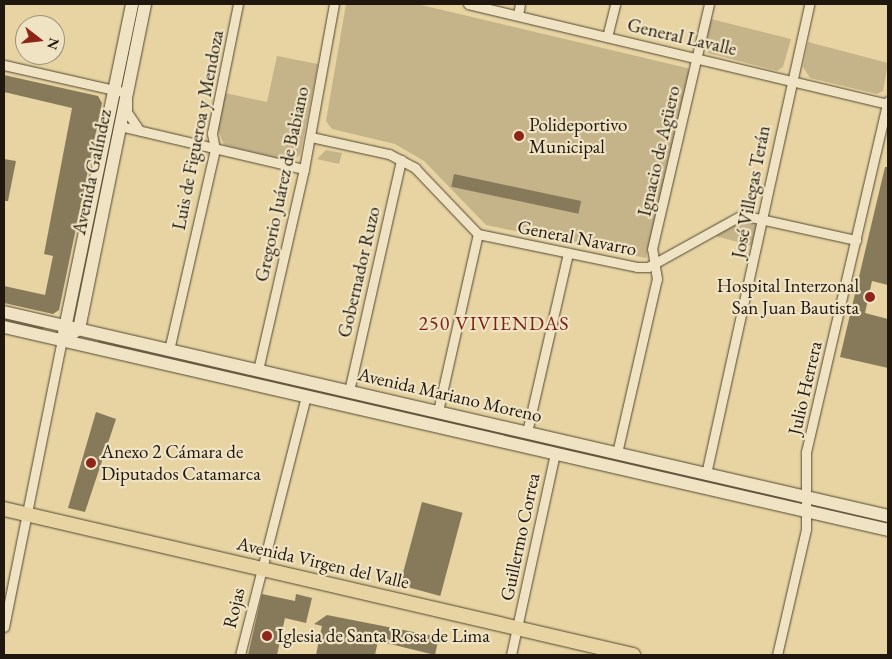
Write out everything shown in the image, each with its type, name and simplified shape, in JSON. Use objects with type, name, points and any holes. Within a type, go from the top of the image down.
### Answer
[{"type":"main road","name":"Avenida Galíndez","points":[[79,329],[120,126],[121,91],[132,4]]},
{"type":"main road","name":"Avenida Galíndez","points":[[62,340],[121,91],[145,4]]},
{"type":"main road","name":"Avenida Mariano Moreno","points":[[4,312],[888,516]]},
{"type":"main road","name":"Avenida Mariano Moreno","points":[[4,327],[306,398],[888,530]]},
{"type":"main road","points":[[62,340],[79,329]]},
{"type":"main road","name":"Avenida Virgen del Valle","points":[[4,509],[633,655]]},
{"type":"street","name":"Luis de Figueroa y Mendoza","points":[[168,350],[214,149],[212,133],[238,4]]},
{"type":"street","name":"Gregorio Juárez de Babiano","points":[[258,370],[304,170],[334,4]]},
{"type":"street","name":"General Lavalle","points":[[468,4],[888,103]]},
{"type":"street","points":[[518,15],[520,4]]},
{"type":"street","points":[[607,37],[615,4]]},
{"type":"street","name":"Ignacio de Agüero","points":[[617,453],[657,280],[652,249],[698,58],[709,4]]},
{"type":"street","name":"José Villegas Terán","points":[[706,474],[809,4]]},
{"type":"street","points":[[4,65],[121,91],[127,112],[140,130]]},
{"type":"street","name":"Julio Herrera","points":[[777,655],[806,512],[806,452],[888,103]]},
{"type":"street","points":[[120,126],[304,170]]},
{"type":"street","points":[[311,136],[389,154],[415,168],[478,234],[438,411]]},
{"type":"street","name":"Gobernador Ruzo","points":[[349,391],[401,160]]},
{"type":"street","name":"General Navarro","points":[[478,234],[637,267],[655,262],[729,219],[742,215],[856,240]]},
{"type":"street","points":[[527,432],[568,253]]},
{"type":"street","name":"Avenida Galíndez","points":[[4,627],[62,340]]},
{"type":"street","points":[[260,568],[306,398]]},
{"type":"street","name":"Guillermo Correa","points":[[511,655],[555,454]]},
{"type":"street","name":"Rojas","points":[[240,655],[260,568]]},
{"type":"shaded area","name":"Polideportivo Municipal","points":[[346,4],[417,4],[690,70],[646,258],[486,225],[424,161],[395,144],[332,129],[326,121]]},
{"type":"shaded area","points":[[711,19],[791,39],[783,67],[777,71],[708,53],[705,46]]},
{"type":"shaded area","points":[[808,42],[888,63],[883,91],[877,94],[810,78],[803,67]]},
{"type":"shaded area","points":[[277,56],[318,64],[300,155],[291,161],[224,145],[217,127],[225,93],[267,102]]},
{"type":"shaded area","points":[[326,150],[342,153],[339,164],[317,159]]},
{"type":"shaded area","points":[[752,221],[756,226],[753,246],[715,236],[737,223]]},
{"type":"building","points":[[4,75],[98,96],[102,103],[59,310],[53,314],[4,303],[4,286],[45,295],[53,256],[44,254],[72,108],[4,92]]},
{"type":"building","points":[[4,159],[16,161],[8,201],[4,201]]},
{"type":"building","points":[[885,167],[888,167],[888,285],[872,281],[865,313],[888,319],[888,368],[840,357]]},
{"type":"building","points":[[454,174],[581,201],[578,214],[451,187]]},
{"type":"building","name":"Anexo 2 Cámara de Diputados Catamarca","points":[[96,412],[116,419],[85,512],[68,508]]},
{"type":"building","points":[[422,502],[463,513],[440,596],[400,585]]},
{"type":"building","name":"Iglesia de Santa Rosa de Lima","points":[[262,594],[295,601],[296,594],[312,598],[306,623],[285,618],[277,655],[248,655]]},
{"type":"building","points":[[327,615],[439,637],[435,655],[378,641],[375,655],[316,655],[322,626],[314,624]]},
{"type":"waterway","points":[[4,319],[42,328]]},
{"type":"waterway","points":[[99,341],[795,501]]},
{"type":"place","name":"Polideportivo Municipal","points":[[519,136]]},
{"type":"place","name":"Hospital Interzonal San Juan Bautista","points":[[870,297]]},
{"type":"place","name":"Anexo 2 Cámara de Diputados Catamarca","points":[[91,463]]},
{"type":"place","name":"Iglesia de Santa Rosa de Lima","points":[[267,636]]},
{"type":"district","name":"250 VIVIENDAS","points":[[494,323]]}]
